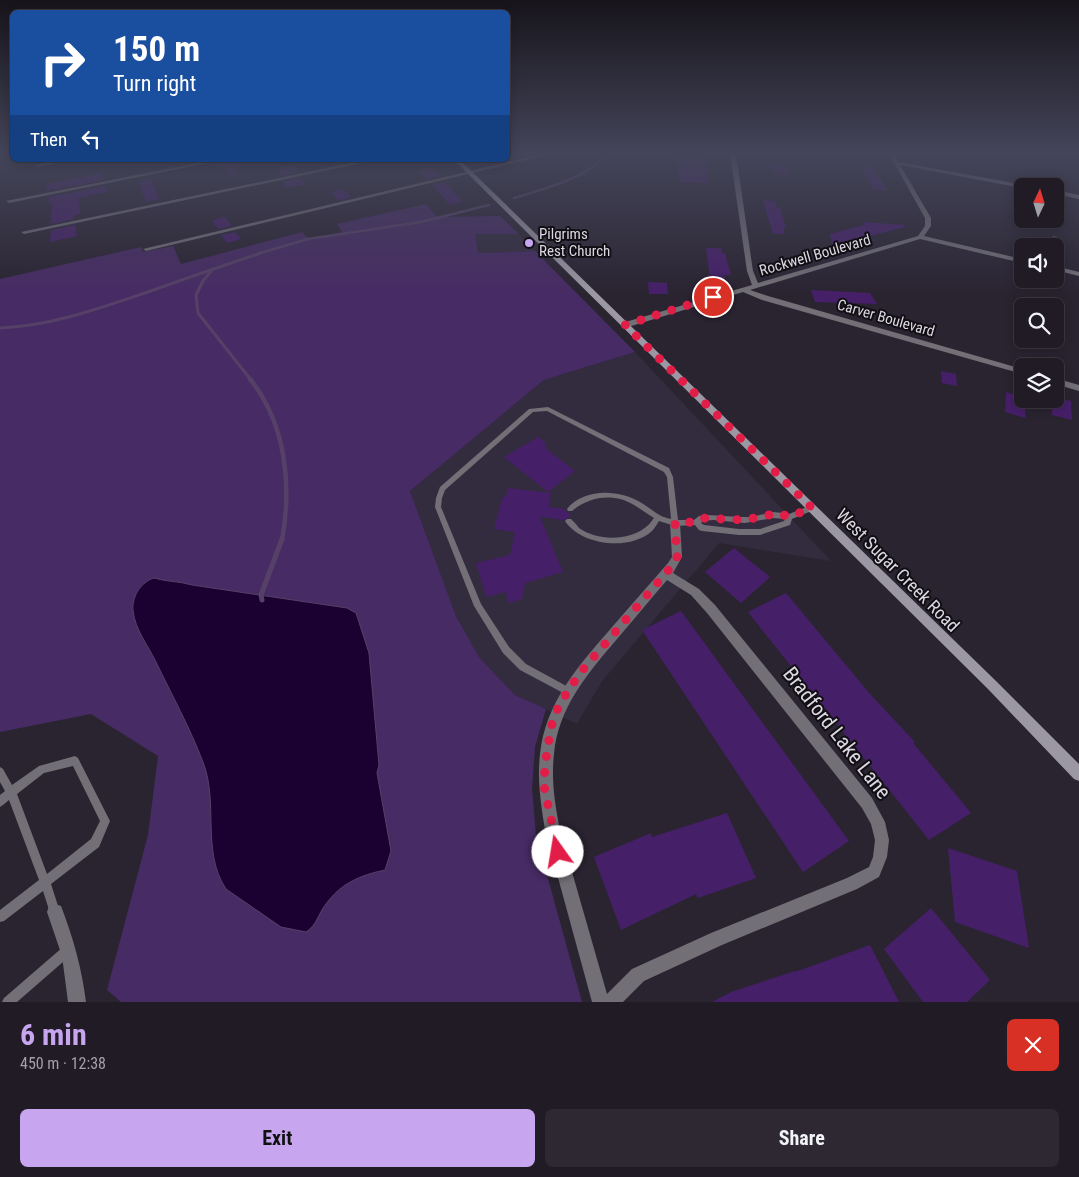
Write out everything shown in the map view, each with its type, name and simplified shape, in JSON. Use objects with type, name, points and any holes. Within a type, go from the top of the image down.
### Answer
[{"type":"main road","name":"West Sugar Creek Road","points":[[498,201],[992,685],[1079,774]]},
{"type":"street","points":[[24,232],[176,201]]},
{"type":"street","points":[[146,249],[352,201]]},
{"type":"street","points":[[740,201],[750,271],[755,285]]},
{"type":"street","points":[[918,201],[928,218],[928,226],[920,237],[1014,259]]},
{"type":"street","name":"Rockwell Boulevard","points":[[625,325],[920,237]]},
{"type":"street","points":[[1064,271],[1079,274]]},
{"type":"street","name":"Carver Boulevard","points":[[742,289],[765,298],[1014,370]]},
{"type":"street","points":[[1064,384],[1079,388]]},
{"type":"street","points":[[601,1002],[558,852],[544,786],[545,765],[551,727],[567,691],[580,673],[666,574],[677,557],[675,523]]},
{"type":"street","name":"Bradford Lake Lane","points":[[611,1002],[638,975],[717,939],[852,884],[874,872],[880,857],[882,840],[878,822],[867,803],[711,609],[695,592],[666,574]]},
{"type":"street","points":[[55,912],[70,949],[77,1002]]},
{"type":"lane","points":[[567,691],[523,667],[506,650],[487,624],[438,507],[442,489],[531,410],[548,409],[667,470],[670,477],[675,523]]},
{"type":"lane","points":[[570,509],[577,502],[585,498],[604,496],[627,498],[639,504],[657,519],[675,523],[696,522],[702,518],[744,520],[779,513],[789,517],[812,508]]},
{"type":"lane","points":[[696,522],[702,528],[760,532],[787,523],[789,517]]},
{"type":"lane","points":[[569,520],[573,527],[582,534],[595,538],[621,540],[637,538],[653,528],[657,519]]},
{"type":"lane","points":[[0,802],[42,769],[75,761],[105,821],[95,843],[0,917]]},
{"type":"lane","points":[[0,772],[11,792],[55,912]]},
{"type":"lane","points":[[8,1002],[70,949]]},
{"type":"shaded area","points":[[426,204],[437,217],[500,216],[519,234],[475,234],[478,253],[535,251],[635,352],[544,380],[410,491],[456,616],[479,657],[515,695],[546,709],[535,747],[532,789],[536,835],[582,1002],[121,1002],[107,990],[148,835],[158,756],[91,714],[0,732],[0,279],[141,247],[143,252],[173,246],[181,264],[302,232],[310,240],[342,232],[337,224]]},
{"type":"shaded area","points":[[451,234],[519,234],[535,251],[468,254]]},
{"type":"shaded area","points":[[635,352],[831,561],[719,543],[602,681],[577,724],[515,695],[479,657],[456,616],[410,491],[544,380]]},
{"type":"shaded area","points":[[154,578],[347,608],[356,613],[369,653],[379,765],[377,773],[391,851],[385,870],[360,877],[345,885],[326,904],[313,926],[306,932],[281,927],[226,889],[218,874],[212,843],[208,778],[203,762],[187,724],[139,631],[134,617],[133,605],[138,590]]},
{"type":"building","points":[[49,201],[79,201],[80,214],[73,216],[74,219],[51,224],[52,203],[49,204]]},
{"type":"building","points":[[446,201],[463,202],[450,205]]},
{"type":"building","points":[[763,201],[775,201],[777,208],[780,208],[786,228],[783,228],[785,234],[773,234]]},
{"type":"building","points":[[225,217],[232,226],[218,229],[212,220]]},
{"type":"building","points":[[863,222],[905,225],[905,227],[832,244],[830,234],[864,225]]},
{"type":"building","points":[[75,225],[77,236],[50,242],[51,230]]},
{"type":"building","points":[[235,232],[241,239],[227,243],[221,235]]},
{"type":"building","points":[[706,248],[721,248],[722,253],[725,253],[731,275],[724,275],[725,279],[710,279]]},
{"type":"building","points":[[648,282],[667,283],[668,294],[649,294]]},
{"type":"building","points":[[811,290],[870,293],[877,304],[815,302]]},
{"type":"building","points":[[941,371],[956,374],[957,386],[942,383]]},
{"type":"building","points":[[1006,392],[1014,395],[1014,408],[1026,408],[1025,418],[1005,412]]},
{"type":"building","points":[[1064,399],[1071,401],[1072,420],[1052,415],[1052,408],[1064,408]]},
{"type":"building","points":[[538,437],[546,443],[545,448],[575,471],[548,492],[504,457]]},
{"type":"building","points":[[508,488],[551,493],[549,507],[565,509],[566,512],[570,513],[570,517],[564,520],[540,517],[563,572],[525,583],[522,599],[509,603],[505,592],[486,597],[476,563],[510,555],[515,532],[494,529],[502,498],[506,496]]},
{"type":"building","points":[[734,548],[770,577],[741,603],[705,572]]},
{"type":"building","points":[[786,593],[870,694],[915,742],[913,743],[971,813],[929,840],[748,612]]},
{"type":"building","points":[[681,611],[849,841],[803,872],[642,630]]},
{"type":"building","points":[[727,813],[756,878],[698,898],[696,894],[621,930],[594,857],[651,833],[652,837]]},
{"type":"building","points":[[948,848],[1017,871],[1029,948],[955,922]]},
{"type":"building","points":[[931,908],[990,980],[967,1002],[923,1002],[884,949]]},
{"type":"building","points":[[870,945],[899,1002],[712,1002],[731,992],[795,972]]},
{"type":"waterway","points":[[257,254],[308,239],[421,222],[489,205]]},
{"type":"waterway","points":[[0,328],[37,324],[92,311],[261,253]]},
{"type":"waterway","points":[[212,270],[203,281],[196,295],[198,313],[251,380]]},
{"type":"waterway","points":[[250,379],[272,415],[279,435],[286,477],[285,519],[282,540]]},
{"type":"waterway","points":[[262,600],[261,595],[282,539]]},
{"type":"place","name":"Pilgrims Rest Church","points":[[529,243]]},
{"type":"route","points":[[558,852],[544,786],[551,727],[559,705],[580,673],[672,566],[677,557],[675,523],[696,522],[702,518],[744,520],[762,518],[779,513],[789,517],[812,508],[625,325],[713,297]]}]
